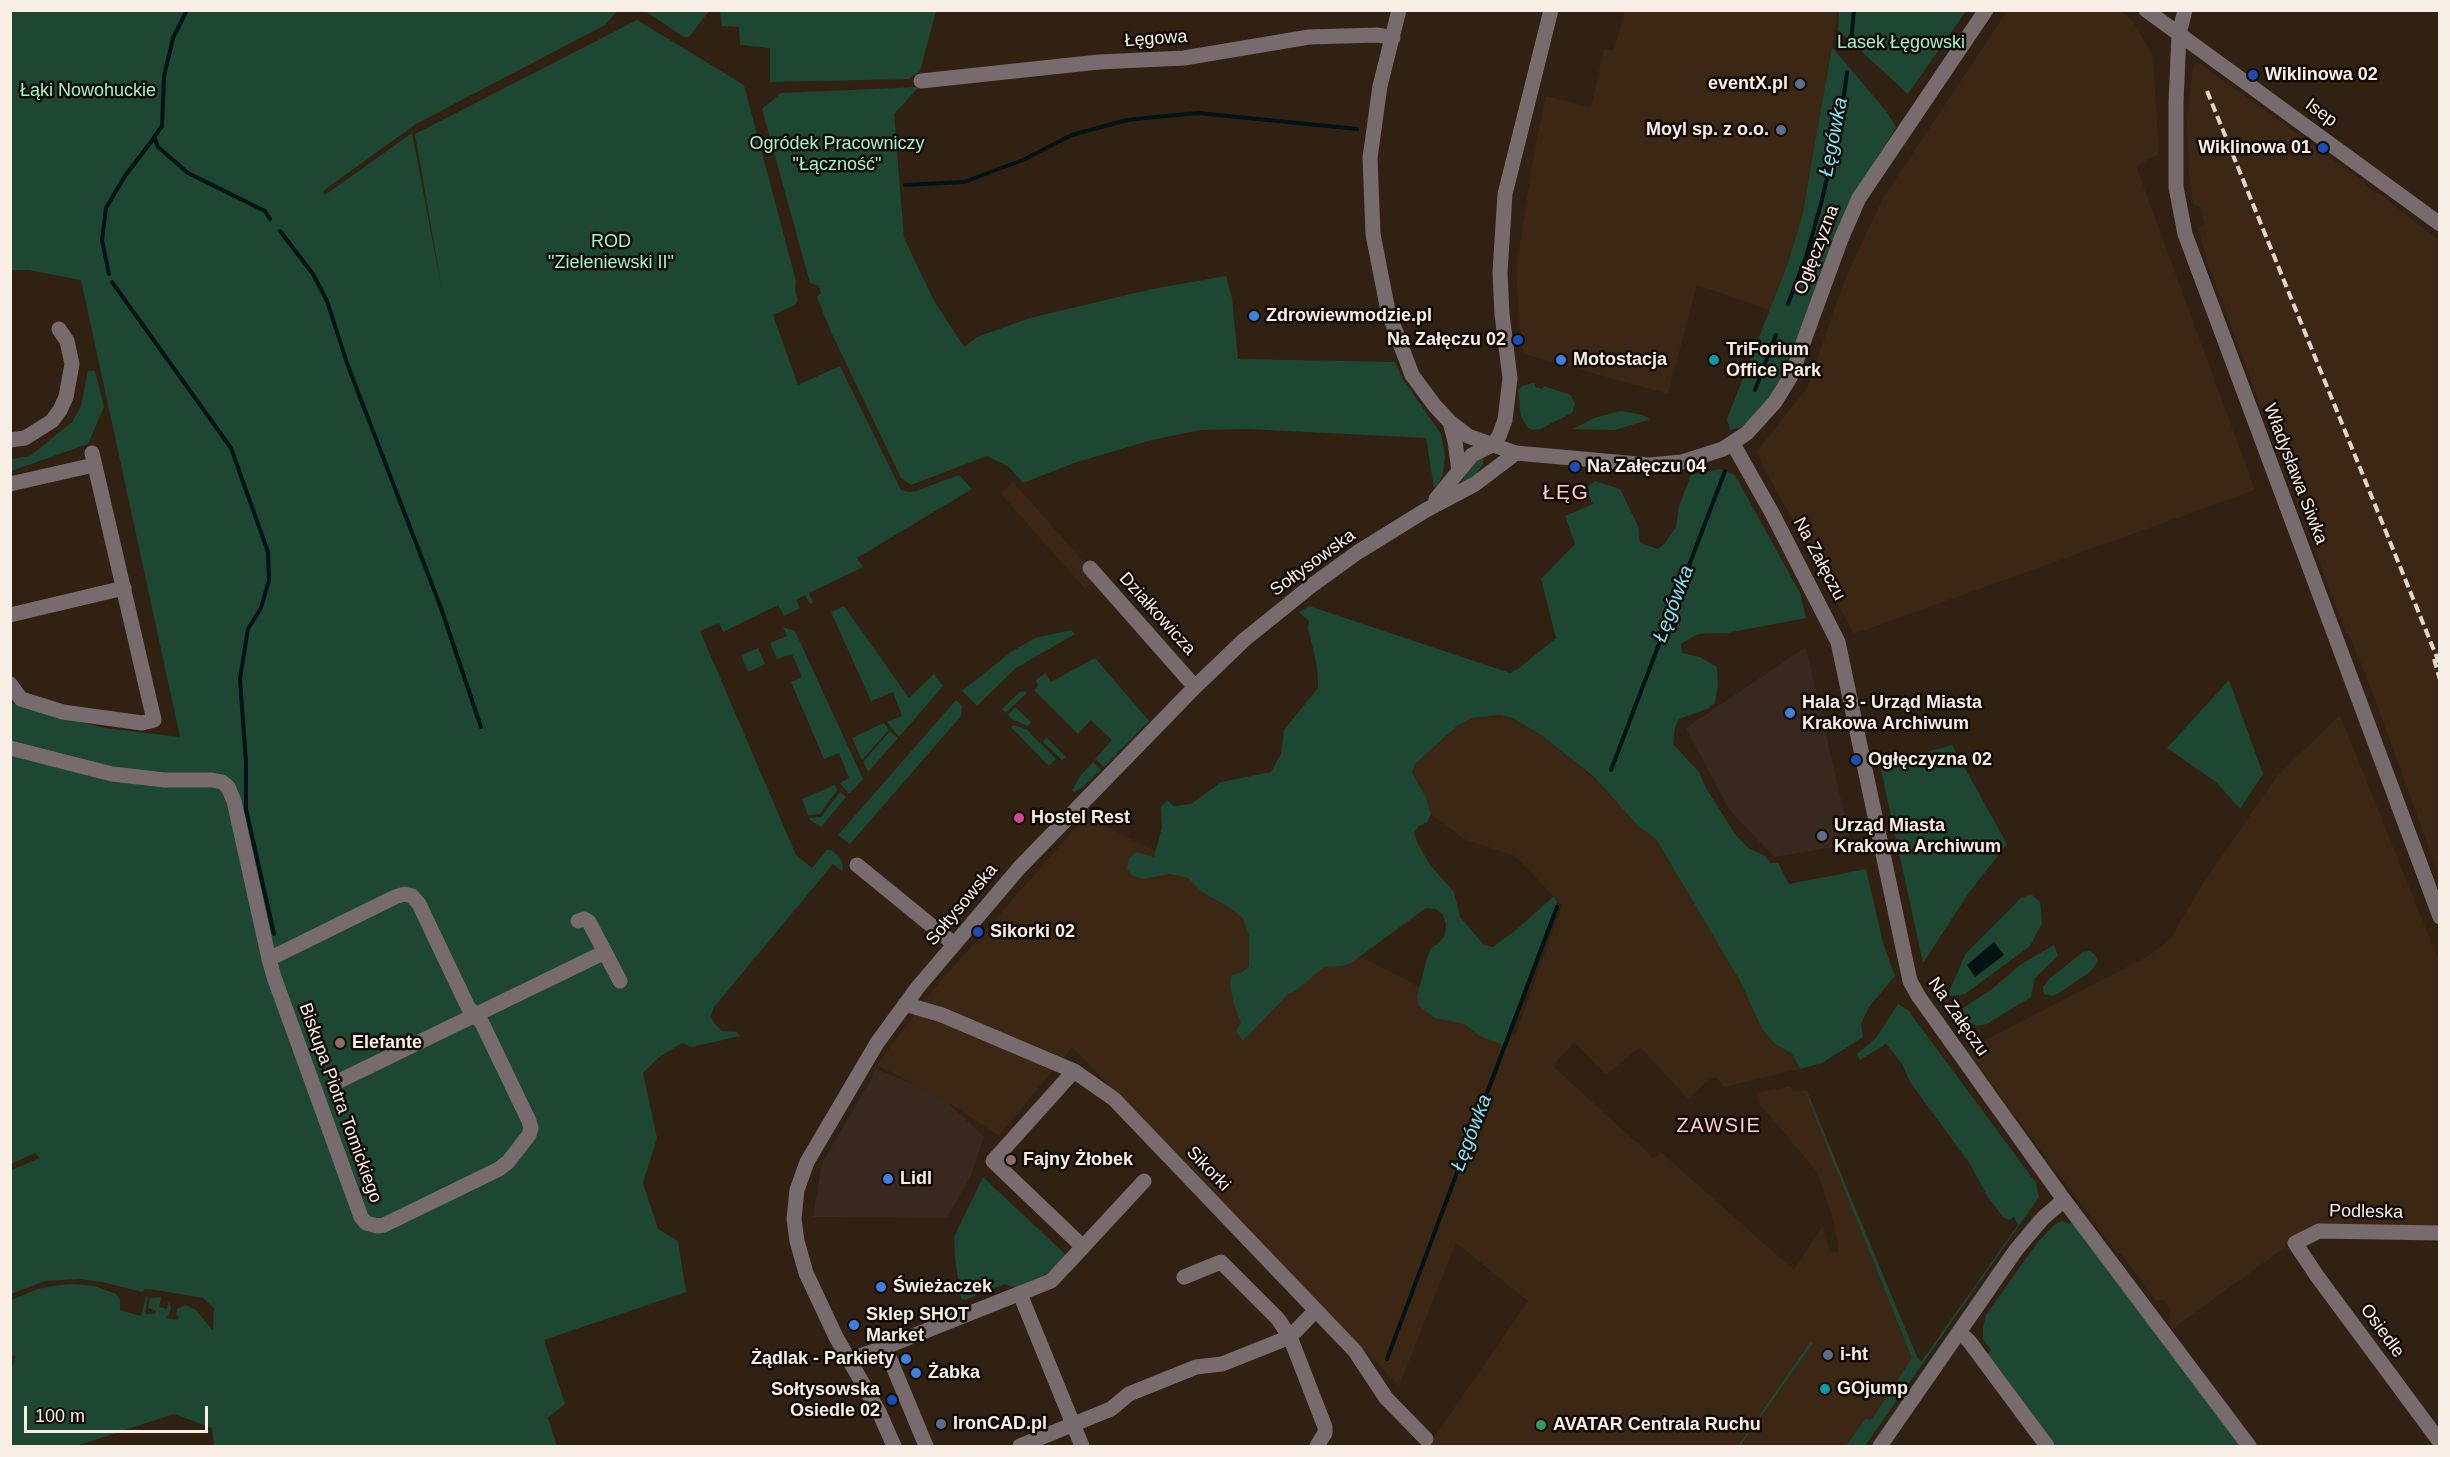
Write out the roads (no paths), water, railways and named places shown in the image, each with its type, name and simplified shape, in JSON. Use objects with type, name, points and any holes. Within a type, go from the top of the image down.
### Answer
[{"type":"street","points":[[1399,10],[1380,86],[1371,158],[1373,234],[1388,311],[1405,360],[1435,406],[1468,436],[1516,453],[1649,465],[1689,461],[1733,444]]},
{"type":"street","points":[[1492,445],[1499,436],[1509,400],[1510,378],[1502,314],[1500,273],[1505,194],[1551,10]]},
{"type":"street","name":"Ogłęczyzna","points":[[1733,444],[1763,417],[1783,390],[1795,365],[1841,239],[1859,198],[1986,10]]},
{"type":"street","points":[[2146,10],[2179,34]]},
{"type":"street","name":"Władysława Siwka","points":[[2185,10],[2179,34],[2175,102],[2176,187],[2185,234],[2439,917]]},
{"type":"street","name":"Isep","points":[[2179,34],[2439,224]]},
{"type":"street","name":"Łęgowa","points":[[921,81],[1099,62],[1184,58],[1309,37],[1378,35],[1393,38]]},
{"type":"street","points":[[10,440],[26,438],[52,421],[66,397],[72,364],[67,341],[59,329]]},
{"type":"street","points":[[1450,422],[1459,471]]},
{"type":"street","name":"Na Załęczu","points":[[1733,444],[1777,522],[1838,642],[1910,981],[1919,998],[2064,1200],[2249,1446]]},
{"type":"street","name":"Sołtysowska","points":[[1426,510],[1448,487],[1475,452],[1492,445]]},
{"type":"street","name":"Sołtysowska","points":[[894,1446],[879,1412],[819,1303],[802,1262],[795,1231],[795,1199],[802,1173],[814,1148],[877,1043],[905,1004],[1025,861],[1195,687],[1245,640],[1311,585],[1358,552],[1487,476],[1516,453]]},
{"type":"street","points":[[10,484],[93,459],[154,720],[142,723],[63,712],[21,699],[10,684]]},
{"type":"street","name":"Działkowicza","points":[[1090,568],[1195,687]]},
{"type":"street","points":[[10,615],[124,588]]},
{"type":"street","name":"Biskupa Piotra Tomickiego","points":[[10,748],[112,774],[165,780],[213,780],[225,784],[233,798],[268,959],[362,1220],[371,1225],[384,1225],[499,1169],[508,1162],[529,1135],[531,1128],[529,1121],[482,1023],[468,1007],[419,904],[408,894],[395,897],[268,959]]},
{"type":"street","points":[[857,865],[954,944]]},
{"type":"street","points":[[578,921],[585,919],[589,922],[620,981]]},
{"type":"street","name":"Biskupa Piotra Tomickiego","points":[[335,1083],[605,952]]},
{"type":"street","name":"Sikorki","points":[[905,1004],[942,1015],[1074,1071],[1114,1100],[1355,1351],[1386,1398],[1426,1439]]},
{"type":"street","points":[[1074,1071],[993,1161],[1083,1247]]},
{"type":"street","points":[[849,1360],[1051,1281],[1144,1181]]},
{"type":"street","points":[[1880,1446],[2030,1233],[2064,1200]]},
{"type":"street","name":"Podleska","points":[[2295,1243],[2319,1231],[2439,1233]]},
{"type":"street","name":"Osiedle","points":[[2295,1243],[2439,1442]]},
{"type":"street","points":[[1184,1277],[1221,1262],[1278,1319],[1290,1337],[1325,1427],[1325,1433],[1317,1446]]},
{"type":"street","points":[[1020,1294],[1082,1446]]},
{"type":"street","points":[[1020,1446],[1111,1409],[1129,1394],[1196,1367],[1222,1364],[1290,1337],[1316,1310]]},
{"type":"street","points":[[1959,1332],[1969,1341],[2046,1446]]},
{"type":"street","points":[[885,1347],[926,1446]]},
{"type":"waterway","points":[[187,10],[173,38],[164,76],[162,126],[154,137],[158,147],[188,173],[265,211],[270,219]]},
{"type":"waterway","name":"Łęgówka","points":[[1851,41],[1854,10]]},
{"type":"waterway","name":"Łęgówka","points":[[1788,304],[1806,257],[1821,204],[1841,119],[1847,72]]},
{"type":"waterway","points":[[905,185],[964,182],[1023,160],[1072,135],[1127,120],[1198,113],[1357,129]]},
{"type":"waterway","points":[[109,274],[102,240],[106,208],[125,176],[154,138]]},
{"type":"waterway","points":[[280,231],[313,274],[327,301],[348,366],[441,608],[481,727]]},
{"type":"waterway","points":[[112,282],[231,448],[268,552],[269,580],[261,608],[248,629],[240,679],[246,762],[246,809],[274,934]]},
{"type":"waterway","name":"Łęgówka","points":[[1755,390],[1776,335]]},
{"type":"waterway","name":"Łęgówka","points":[[1611,770],[1725,471]]},
{"type":"waterway","name":"Łęgówka","points":[[1387,1359],[1557,907]]},
{"type":"railway","points":[[2207,91],[2440,665]]},
{"type":"railway","points":[[2434,659],[2440,680]]},
{"type":"place","name":"Wiklinowa 02","points":[[2253,75]]},
{"type":"place","name":"eventX.pl","points":[[1800,84]]},
{"type":"place","name":"Moyl sp. z o.o.","points":[[1781,130]]},
{"type":"place","name":"Wiklinowa 01","points":[[2323,148]]},
{"type":"place","name":"Zdrowiewmodzie.pl","points":[[1254,316]]},
{"type":"place","name":"Na Załęczu 02","points":[[1518,340]]},
{"type":"place","name":"Motostacja","points":[[1561,360]]},
{"type":"place","name":"TriForium Office Park","points":[[1714,360]]},
{"type":"place","name":"Na Załęczu 04","points":[[1575,467]]},
{"type":"place","name":"Hala 3 - Urząd Miasta Krakowa Archiwum","points":[[1790,713]]},
{"type":"place","name":"Ogłęczyzna 02","points":[[1856,760]]},
{"type":"place","name":"Hostel Rest","points":[[1019,818]]},
{"type":"place","name":"Urząd Miasta Krakowa Archiwum","points":[[1822,836]]},
{"type":"place","name":"Sikorki 02","points":[[978,932]]},
{"type":"place","name":"Elefante","points":[[340,1043]]},
{"type":"place","name":"Fajny Żłobek","points":[[1011,1160]]},
{"type":"place","name":"Lidl","points":[[888,1179]]},
{"type":"place","name":"Świeżaczek","points":[[881,1287]]},
{"type":"place","name":"Sklep SHOT Market","points":[[854,1325]]},
{"type":"place","name":"i-ht","points":[[1828,1355]]},
{"type":"place","name":"Żądlak - Parkiety","points":[[906,1359]]},
{"type":"place","name":"Żabka","points":[[916,1373]]},
{"type":"place","name":"GOjump","points":[[1825,1389]]},
{"type":"place","name":"Sołtysowska Osiedle 02","points":[[892,1400]]},
{"type":"place","name":"IronCAD.pl","points":[[941,1424]]},
{"type":"place","name":"AVATAR Centrala Ruchu","points":[[1541,1425]]},
{"type":"district","name":"ŁĘG","points":[[1566,493]]},
{"type":"district","name":"ZAWSIE","points":[[1719,1126]]},
{"type":"park label","name":"Lasek Łęgowski","points":[[1901,43]]},
{"type":"park label","name":"Łąki Nowohuckie","points":[[88,91]]},
{"type":"park label","name":"Ogródek Pracowniczy \"Łączność\"","points":[[837,154]]},
{"type":"park label","name":"ROD \"Zieleniewski II\"","points":[[611,252]]}]
